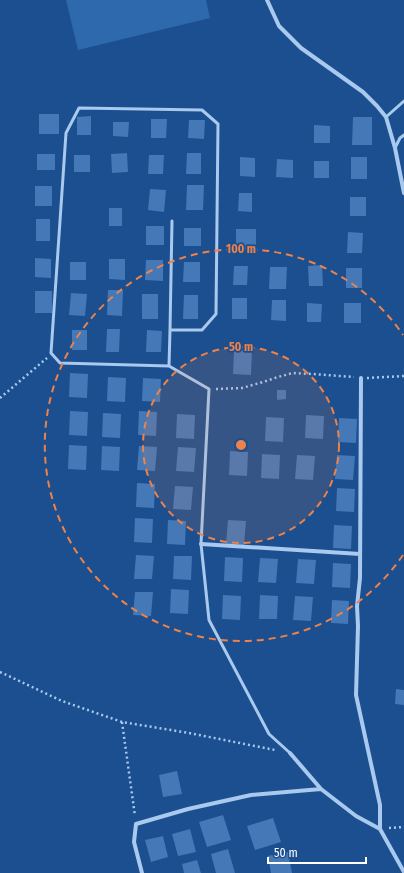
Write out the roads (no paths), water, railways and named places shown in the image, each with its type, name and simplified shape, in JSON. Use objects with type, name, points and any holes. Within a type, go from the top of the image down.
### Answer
[{"type":"street","points":[[268,0],[279,26],[301,48],[363,92],[386,117],[395,148],[404,193]]},
{"type":"street","points":[[361,378],[360,578],[357,606],[358,626],[356,695],[380,805],[380,829],[404,872]]},
{"type":"street","points":[[201,544],[360,554]]},
{"type":"street","points":[[290,753],[321,789],[356,816],[380,829]]},
{"type":"street","points":[[142,873],[134,842],[136,824],[188,809],[251,795],[321,789]]},
{"type":"lane","points":[[386,117],[404,102]]},
{"type":"lane","points":[[170,330],[202,330],[216,314],[218,124],[202,110],[79,108],[66,133],[51,354],[60,363],[169,366],[209,389],[201,544],[209,620],[269,734],[290,753]]},
{"type":"lane","points":[[395,148],[400,138],[404,135]]},
{"type":"lane","points":[[169,366],[172,221]]}]
